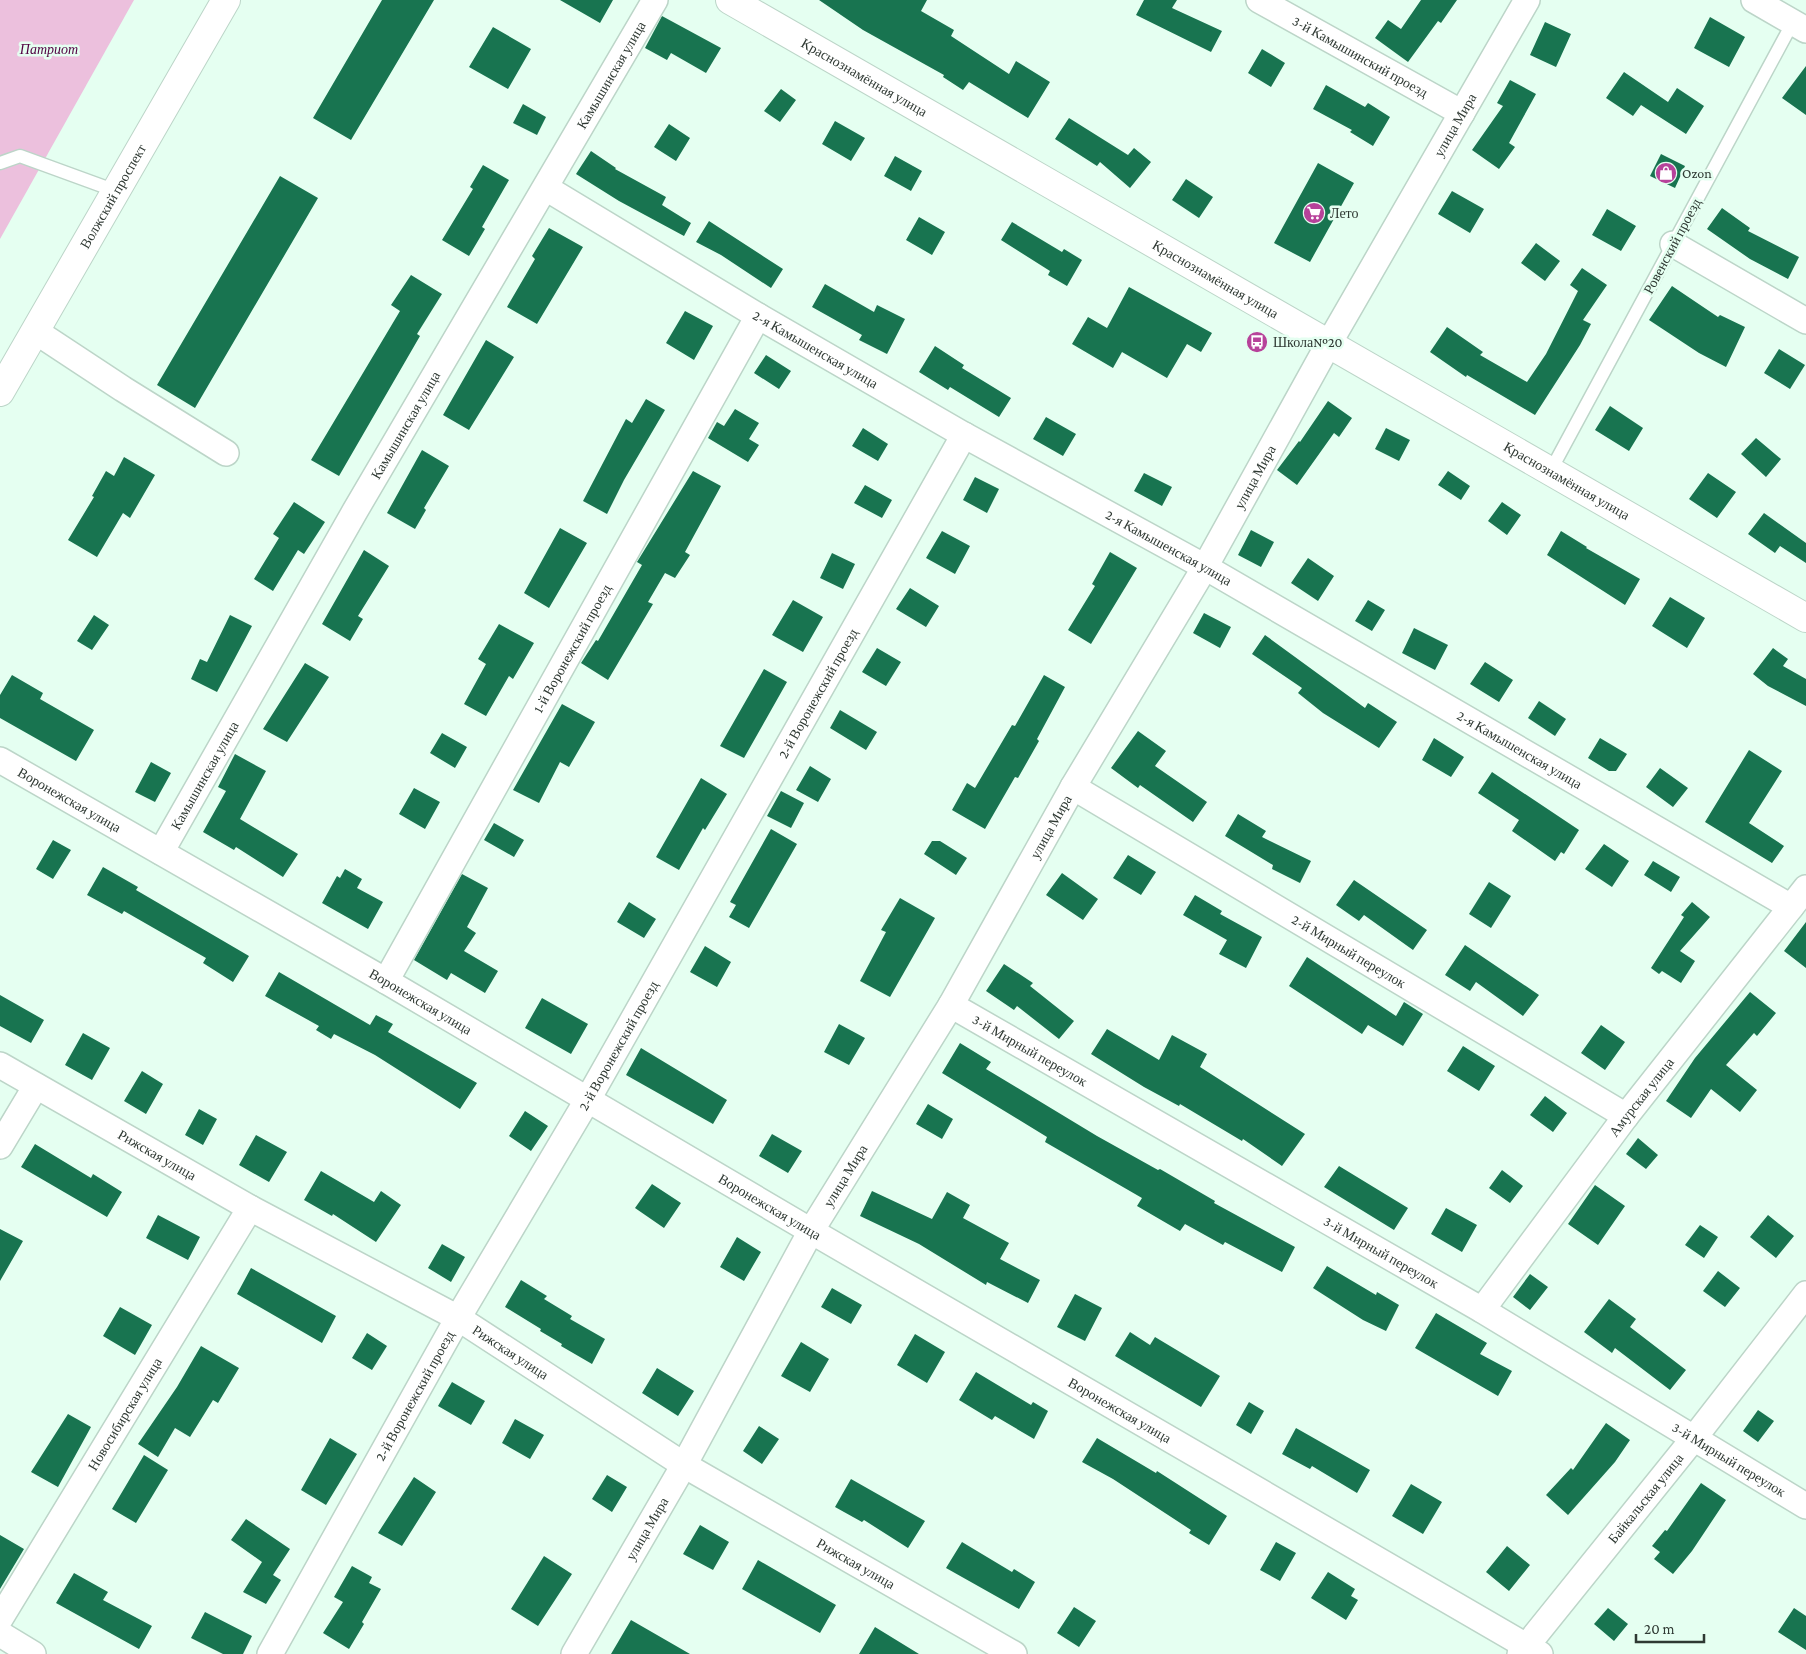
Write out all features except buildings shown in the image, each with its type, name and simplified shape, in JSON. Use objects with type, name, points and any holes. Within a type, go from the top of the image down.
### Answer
[{"type":"street","name":"Волжский проспект","points":[[0,392],[226,0]]},
{"type":"street","name":"Камышинская улица","points":[[161,852],[355,511],[655,0]]},
{"type":"street","name":"Краснознамённая улица","points":[[730,0],[1806,618]]},
{"type":"street","name":"3-й Камышинский проезд","points":[[1259,0],[1462,113]]},
{"type":"street","name":"улица Мира","points":[[574,1654],[684,1465],[811,1231],[951,1005],[1073,787],[1205,567],[1328,344],[1528,0]]},
{"type":"street","points":[[1754,0],[1800,26]]},
{"type":"street","name":"2-я Камышенская улица","points":[[546,188],[758,316],[964,435],[1205,567],[1791,907]]},
{"type":"street","points":[[1673,244],[1806,321]]},
{"type":"street","name":"1-й Воронежский проезд","points":[[386,981],[758,316]]},
{"type":"street","points":[[35,331],[123,389],[226,453]]},
{"type":"street","name":"2-й Воронежский проезд","points":[[270,1654],[458,1318],[588,1098],[964,435]]},
{"type":"street","name":"Воронежская улица","points":[[0,760],[588,1098],[811,1231],[1529,1651]]},
{"type":"street","name":"2-й Мирный переулок","points":[[1073,787],[1626,1116]]},
{"type":"street","name":"Амурская улица","points":[[1482,1310],[1626,1116],[1806,888]]},
{"type":"street","name":"3-й Мирный переулок","points":[[951,1005],[1482,1310],[1806,1506]]},
{"type":"street","name":"Рижская улица","points":[[0,1065],[250,1208],[458,1318],[684,1465],[1014,1654]]},
{"type":"street","points":[[0,1146],[36,1086]]},
{"type":"street","name":"Новосибирская улица","points":[[0,1619],[250,1208]]},
{"type":"street","name":"Байкальская улица","points":[[1529,1651],[1806,1294]]},
{"type":"street","points":[[0,1634],[33,1654]]},
{"type":"lane","name":"Ровенский проезд","points":[[1551,470],[1673,244],[1800,26]]},
{"type":"lane","points":[[0,163],[20,156],[116,191]]},
{"type":"green space","name":"Патриот","points":[[0,0],[134,0],[0,239]]},
{"type":"place","name":"Ozon","points":[[1666,173]]},
{"type":"place","name":"Лето","points":[[1314,213]]},
{"type":"place","name":"Школа№20","points":[[1257,342]]}]
